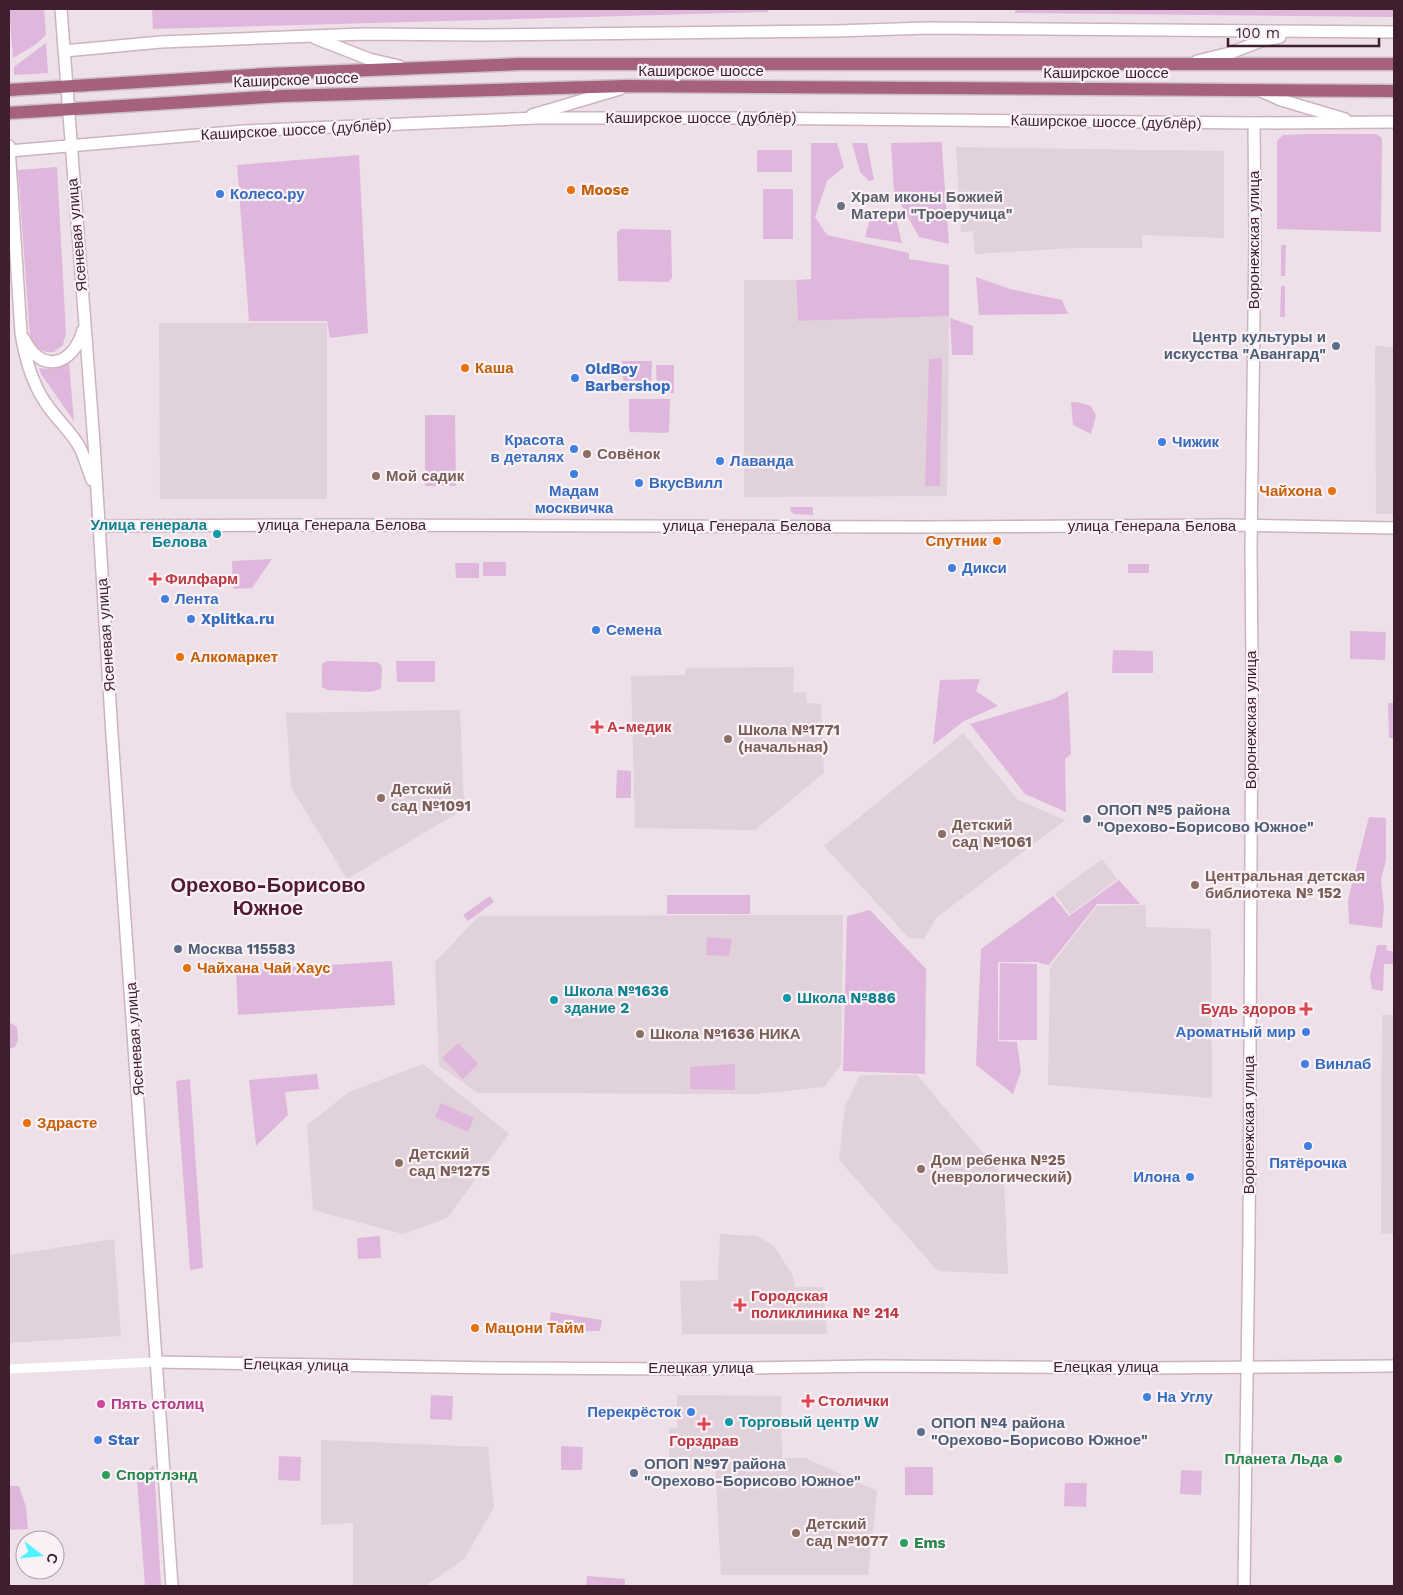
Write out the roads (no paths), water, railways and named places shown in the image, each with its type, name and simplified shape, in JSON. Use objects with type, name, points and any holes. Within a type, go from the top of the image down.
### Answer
[{"type":"main road","name":"Ясеневая улица","points":[[61,9],[97,492],[172,1586]]},
{"type":"main road","points":[[64,51],[161,42],[364,34],[835,31],[928,28],[1394,32]]},
{"type":"main road","points":[[1189,63],[1230,53],[1261,41],[1303,32]]},
{"type":"main road","points":[[311,37],[369,59],[409,68]]},
{"type":"main road","name":"Каширское шоссе","points":[[9,90],[267,74],[541,64],[1394,64]]},
{"type":"main road","points":[[516,119],[627,86]]},
{"type":"main road","name":"Каширское шоссе","points":[[9,113],[282,96],[627,86],[1394,91]]},
{"type":"main road","points":[[1261,91],[1281,100],[1356,122]]},
{"type":"main road","name":"Каширское шоссе (дублёр)","points":[[9,151],[236,132],[516,119],[730,118],[1254,123],[1394,122]]},
{"type":"main road","name":"Воронежская улица","points":[[1244,1586],[1248,1367],[1255,238],[1254,123]]},
{"type":"main road","name":"Ясеневая улица","points":[[9,146],[24,355],[29,371],[45,402],[66,427],[80,448],[97,492]]},
{"type":"main road","points":[[22,333],[29,349],[37,358],[46,362],[60,361],[79,343],[84,324]]},
{"type":"main road","name":"улица Генерала Белова","points":[[99,526],[924,527],[1252,525],[1394,528]]},
{"type":"main road","name":"Елецкая улица","points":[[156,1362],[513,1368],[736,1369],[873,1366],[1394,1366]]},
{"type":"street","name":"Елецкая улица","points":[[9,1369],[156,1362]]},
{"type":"place","name":"Moose","points":[[571,190]]},
{"type":"place","name":"Колесо.ру","points":[[220,194]]},
{"type":"place","name":"Храм иконы Божией Матери \"Троeручица\"","points":[[841,206]]},
{"type":"place","name":"Центр культуры и искусства \"Авангард\"","points":[[1336,346]]},
{"type":"place","name":"Каша","points":[[465,368]]},
{"type":"place","name":"OldBoy Barbershop","points":[[575,378]]},
{"type":"place","name":"Чижик","points":[[1162,442]]},
{"type":"place","name":"Красота в деталях","points":[[574,449]]},
{"type":"place","name":"Совёнок","points":[[587,454]]},
{"type":"place","name":"Лаванда","points":[[720,461]]},
{"type":"place","name":"Мадам москвичка","points":[[574,474]]},
{"type":"place","name":"Мой садик","points":[[376,476]]},
{"type":"place","name":"ВкусВилл","points":[[639,483]]},
{"type":"place","name":"Чайхона","points":[[1332,491]]},
{"type":"place","name":"Улица генерала Белова","points":[[217,534]]},
{"type":"place","name":"Спутник","points":[[997,541]]},
{"type":"place","name":"Дикси","points":[[952,568]]},
{"type":"place","name":"Филфарм","points":[[155,579]]},
{"type":"place","name":"Лента","points":[[165,599]]},
{"type":"place","name":"Xplitka.ru","points":[[191,619]]},
{"type":"place","name":"Семена","points":[[596,630]]},
{"type":"place","name":"Алкомаркет","points":[[180,657]]},
{"type":"place","name":"А-медик","points":[[597,727]]},
{"type":"place","name":"Школа №1771 (начальная)","points":[[728,739]]},
{"type":"place","name":"Детский сад №1091","points":[[381,798]]},
{"type":"place","name":"ОПОП №5 района \"Орехово-Борисово Южное\"","points":[[1087,819]]},
{"type":"place","name":"Детский сад №1061","points":[[942,834]]},
{"type":"place","name":"Центральная детская библиотека № 152","points":[[1195,885]]},
{"type":"place","name":"Москва 115583","points":[[178,949]]},
{"type":"place","name":"Чайхана Чай Хаус","points":[[187,968]]},
{"type":"place","name":"Школа №886","points":[[787,998]]},
{"type":"place","name":"Школа №1636 здание 2","points":[[554,1000]]},
{"type":"place","name":"Будь здоров","points":[[1306,1009]]},
{"type":"place","name":"Ароматный мир","points":[[1306,1032]]},
{"type":"place","name":"Школа №1636 НИКА","points":[[640,1034]]},
{"type":"place","name":"Винлаб","points":[[1305,1064]]},
{"type":"place","name":"Здрасте","points":[[27,1123]]},
{"type":"place","name":"Пятёрочка","points":[[1308,1146]]},
{"type":"place","name":"Детский сад №1275","points":[[399,1163]]},
{"type":"place","name":"Дом ребенка №25 (неврологический)","points":[[921,1169]]},
{"type":"place","name":"Илона","points":[[1190,1177]]},
{"type":"place","name":"Городская поликлиника № 214","points":[[740,1305]]},
{"type":"place","name":"Мацони Тайм","points":[[475,1328]]},
{"type":"place","name":"На Углу","points":[[1147,1397]]},
{"type":"place","name":"Столички","points":[[808,1401]]},
{"type":"place","name":"Пять столиц","points":[[101,1404]]},
{"type":"place","name":"Перекрёсток","points":[[691,1412]]},
{"type":"place","name":"Торговый центр W","points":[[729,1422]]},
{"type":"place","name":"Горздрав","points":[[704,1424]]},
{"type":"place","name":"ОПОП №4 района \"Орехово-Борисово Южное\"","points":[[921,1432]]},
{"type":"place","name":"Star","points":[[98,1440]]},
{"type":"place","name":"Планета Льда","points":[[1338,1459]]},
{"type":"place","name":"ОПОП №97 района \"Орехово-Борисово Южное\"","points":[[634,1473]]},
{"type":"place","name":"Спортлэнд","points":[[106,1475]]},
{"type":"place","name":"Детский сад №1077","points":[[796,1533]]},
{"type":"place","name":"Ems","points":[[904,1543]]},
{"type":"district","name":"Орехово-Борисово Южное","points":[[268,896]]}]
